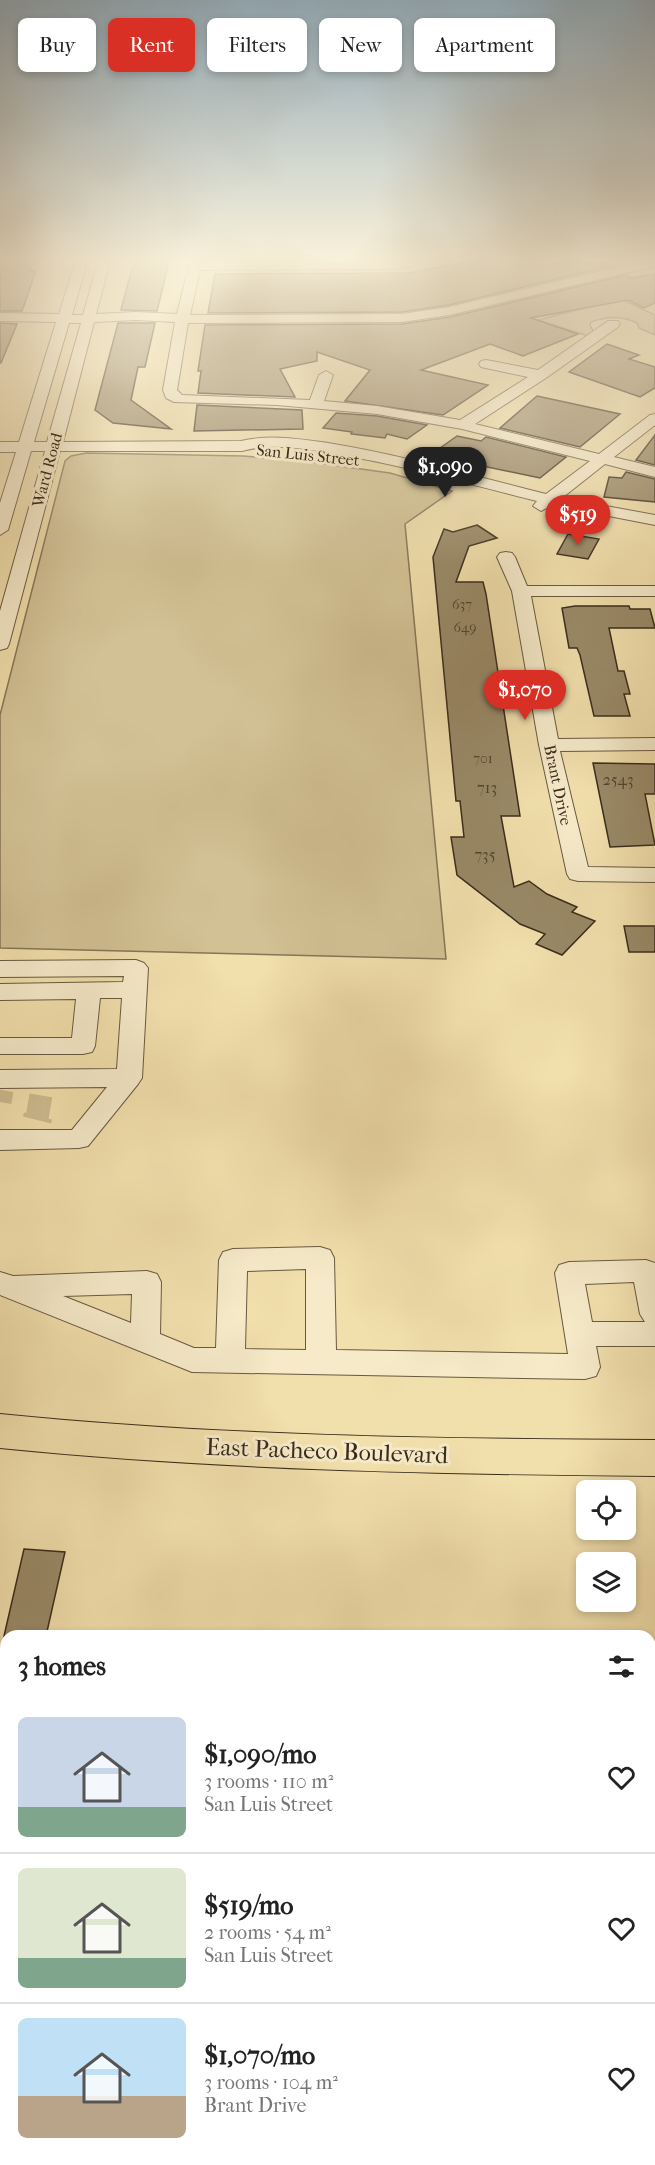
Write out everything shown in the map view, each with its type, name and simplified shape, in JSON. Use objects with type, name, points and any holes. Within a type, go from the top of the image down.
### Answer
[{"type":"highway","name":"East Pacheco Boulevard","points":[[0,1431],[179,1446],[390,1455],[655,1458]]},
{"type":"street","name":"Ward Road","points":[[0,530],[51,363]]},
{"type":"street","name":"Ward Road","points":[[0,644],[77,363]]},
{"type":"street","points":[[176,363],[171,395],[179,399],[316,403],[377,410],[462,425],[598,460],[655,472]]},
{"type":"street","points":[[462,425],[558,363]]},
{"type":"street","points":[[486,364],[541,375]]},
{"type":"street","points":[[316,403],[326,375]]},
{"type":"street","points":[[544,503],[655,417]]},
{"type":"street","name":"San Luis Street","points":[[0,447],[242,446],[251,449],[304,452],[357,459],[544,503],[606,521],[655,528]]},
{"type":"street","name":"San Luis Street","points":[[544,503],[655,520]]},
{"type":"street","name":"Brant Drive","points":[[506,557],[521,591],[549,745],[578,874],[655,875]]},
{"type":"street","points":[[521,591],[655,591]]},
{"type":"street","points":[[549,745],[655,744]]},
{"type":"street","points":[[0,969],[136,968],[129,1078],[79,1138],[36,1129],[0,1140]]},
{"type":"street","points":[[0,1046],[83,1046],[89,990]]},
{"type":"street","points":[[0,992],[135,990]]},
{"type":"street","points":[[2,1083],[42,1084],[129,1078]]},
{"type":"street","points":[[230,1361],[233,1260],[320,1258],[321,1362]]},
{"type":"street","points":[[4,1284],[192,1360],[585,1367],[569,1272],[646,1271],[655,1314]]},
{"type":"street","points":[[4,1284],[147,1282],[145,1342]]},
{"type":"street","points":[[579,1334],[655,1334]]},
{"type":"shaded area","points":[[86,453],[243,456],[304,461],[390,473],[452,491],[405,524],[446,959],[0,948],[0,715],[65,461],[71,456]]},
{"type":"building","points":[[107,363],[146,363],[145,367],[138,367],[131,400],[171,429],[113,423],[95,410]]},
{"type":"building","points":[[199,363],[308,363],[280,369],[295,397],[198,393],[201,371],[198,371]]},
{"type":"building","points":[[349,363],[439,363],[421,370],[488,385],[443,415],[345,401],[370,370]]},
{"type":"building","points":[[581,363],[642,363],[655,367],[655,388],[640,397],[569,372]]},
{"type":"building","points":[[537,396],[620,414],[580,447],[500,428]]},
{"type":"building","points":[[197,405],[302,410],[303,429],[194,431]]},
{"type":"building","points":[[336,413],[377,416],[427,425],[407,439],[387,434],[385,438],[323,428]]},
{"type":"building","points":[[655,435],[655,465],[636,460]]},
{"type":"building","points":[[457,436],[481,441],[486,437],[566,457],[540,478],[473,464],[476,461],[436,451]]},
{"type":"building","points":[[626,472],[655,479],[655,502],[604,497],[609,477],[622,478]]},
{"type":"building","points":[[477,525],[497,538],[469,546],[456,582],[483,582],[486,594],[520,816],[501,816],[514,887],[529,881],[547,894],[577,907],[572,912],[595,921],[562,955],[536,944],[545,934],[520,924],[457,875],[451,837],[464,837],[460,801],[456,801],[433,557],[444,529],[453,532]]},
{"type":"building","points":[[568,534],[599,539],[588,559],[557,554]]},
{"type":"building","points":[[629,606],[630,609],[650,609],[655,628],[609,628],[618,671],[624,671],[630,694],[624,694],[630,716],[594,716],[580,655],[577,648],[569,648],[562,608]]},
{"type":"building","points":[[593,763],[655,764],[655,794],[645,794],[655,845],[610,847]]},
{"type":"building","points":[[624,926],[655,926],[655,952],[629,952]]},
{"type":"building","points":[[24,1549],[65,1552],[47,1630],[5,1630]]},
{"type":"tunnel","points":[[37,1118],[42,1089]]},
{"type":"tunnel","points":[[0,1102],[2,1090]]},
{"type":"tunnel","points":[[37,1120],[38,1116]]}]
